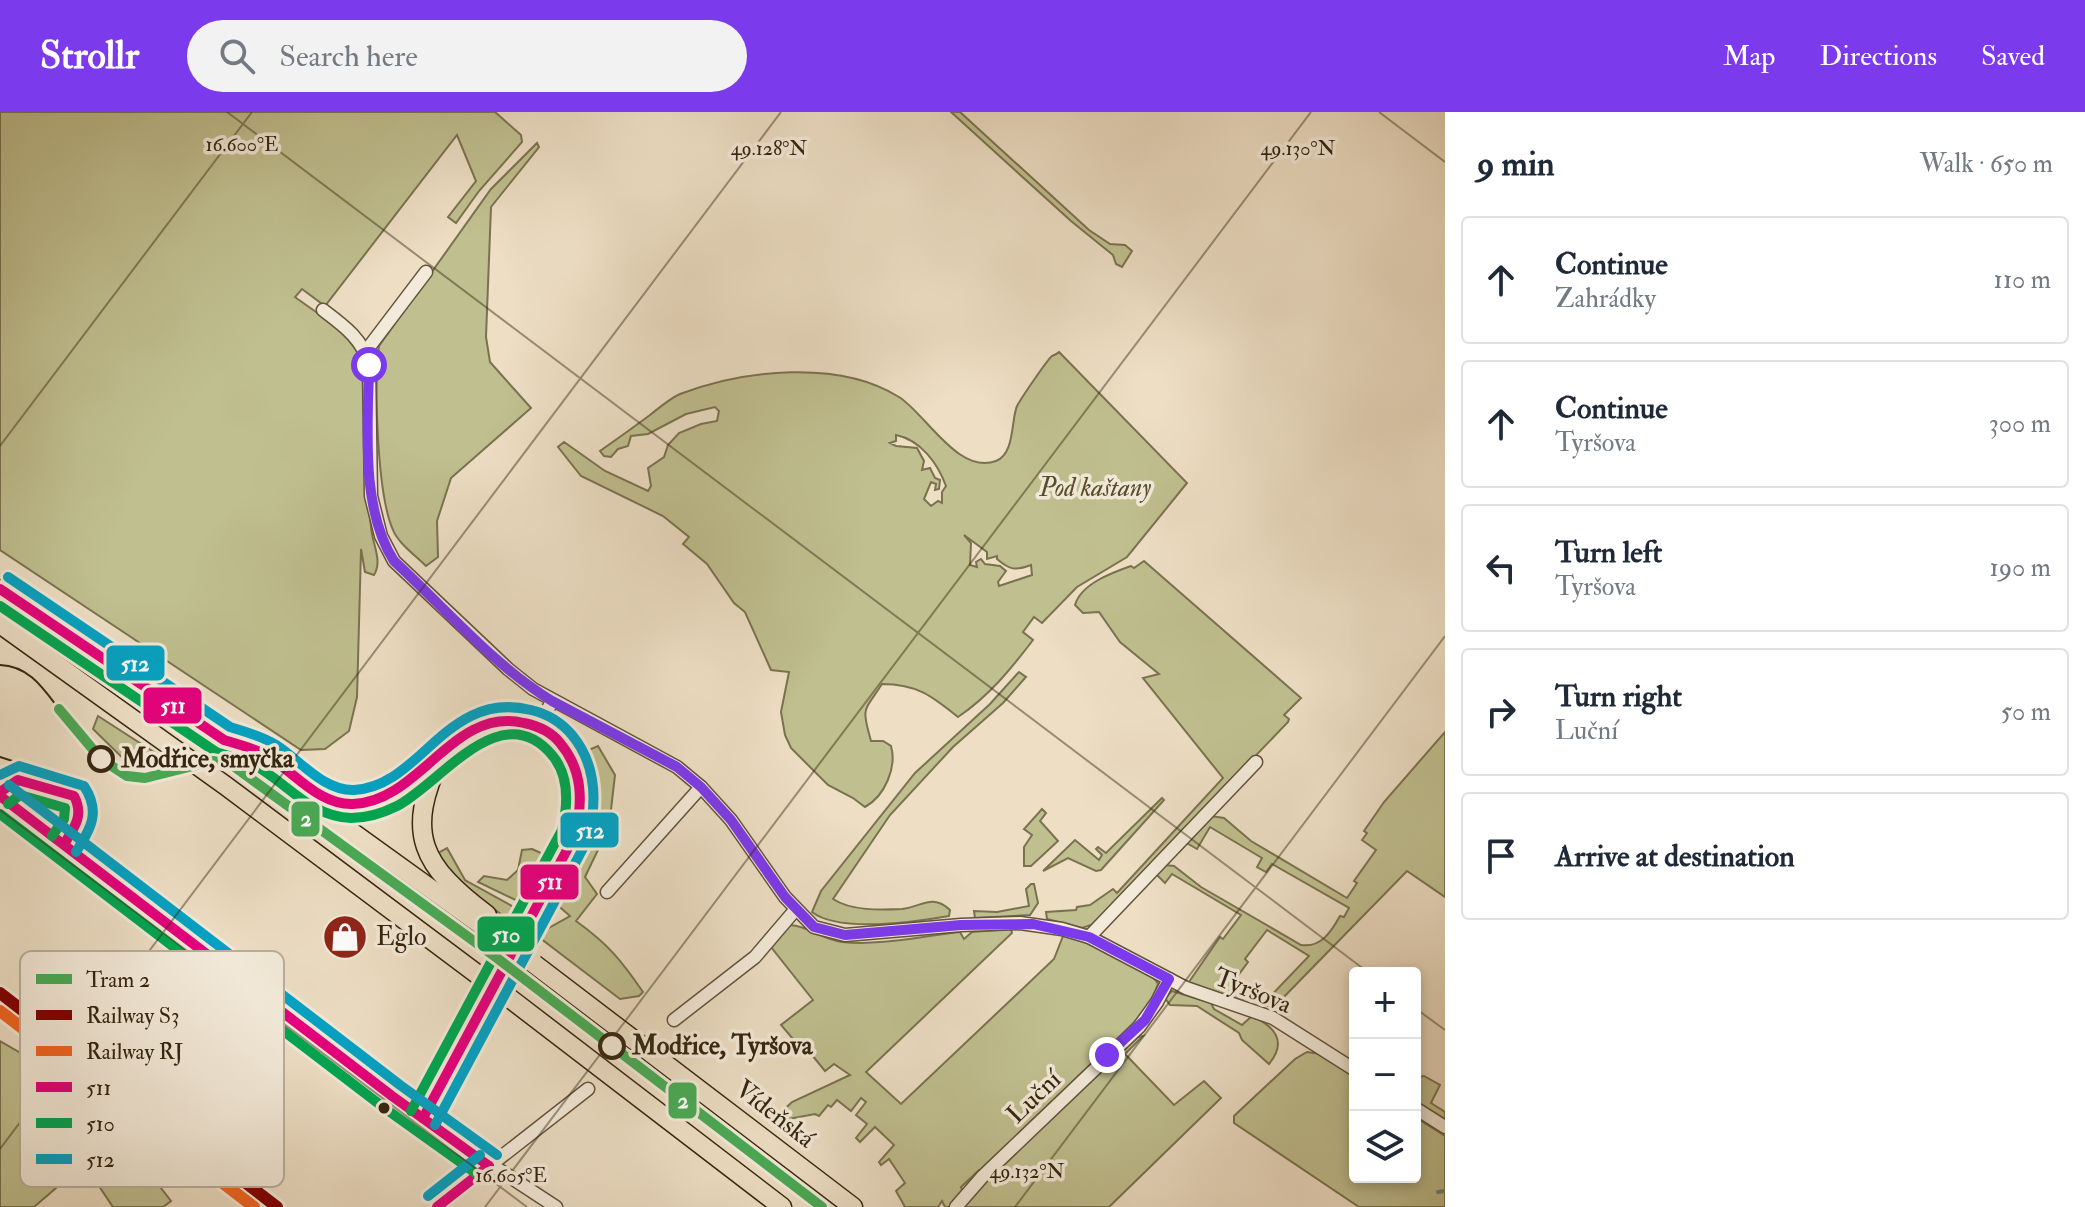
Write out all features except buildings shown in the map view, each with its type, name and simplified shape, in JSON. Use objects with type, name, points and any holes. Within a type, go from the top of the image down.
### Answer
[{"type":"highway","name":"Vídeňská","points":[[0,589],[509,938],[554,979],[853,1207]]},
{"type":"highway","points":[[0,624],[226,786],[782,1207]]},
{"type":"highway","points":[[224,740],[260,752],[340,804],[367,803],[385,797],[443,752]]},
{"type":"highway","points":[[443,752],[424,799],[423,831],[428,851],[451,886],[509,938]]},
{"type":"street","points":[[323,310],[351,332],[366,351],[426,272]]},
{"type":"street","name":"Tyršova","points":[[366,351],[369,365],[371,496],[381,536],[394,561],[508,669],[552,701],[677,767],[701,787],[731,820],[796,909],[814,927],[845,935],[1020,923],[1062,929],[1089,937],[1169,979],[1273,1018],[1349,1066]]},
{"type":"street","points":[[539,727],[552,701]]},
{"type":"street","points":[[423,1118],[564,860],[579,823],[582,788],[574,762],[561,743],[539,727],[518,721],[492,723],[465,735],[443,752]]},
{"type":"street","points":[[1089,937],[1256,762]]},
{"type":"street","points":[[607,892],[701,787]]},
{"type":"street","points":[[0,796],[204,951]]},
{"type":"street","points":[[674,1020],[755,957],[796,909]]},
{"type":"street","name":"Luční","points":[[956,1207],[983,1176],[1139,1027],[1169,979]]},
{"type":"street","points":[[284,1012],[489,1166],[556,1207]]},
{"type":"street","points":[[437,1207],[588,1089]]},
{"type":"street","points":[[1420,1111],[1445,1127]]},
{"type":"green space","points":[[0,112],[495,112],[521,135],[522,142],[456,223],[448,217],[476,181],[457,135],[325,306],[302,289],[295,297],[344,335],[364,366],[367,486],[377,558],[374,575],[365,572],[361,549],[357,697],[349,731],[325,749],[301,750],[0,550]]},
{"type":"green space","points":[[951,112],[960,112],[1089,230],[1110,244],[1125,245],[1132,251],[1122,267],[1116,264],[1113,255]]},
{"type":"green space","points":[[537,143],[539,147],[491,207],[486,337],[490,362],[531,408],[451,478],[437,521],[438,557],[426,566],[393,530],[383,492],[378,440],[379,346],[491,189]]},
{"type":"green space","name":"Pod kaštany","points":[[1059,352],[1187,483],[1127,557],[1077,587],[1042,623],[1034,617],[1023,632],[1033,640],[999,682],[958,717],[915,689],[882,684],[865,715],[871,741],[883,741],[891,746],[891,772],[884,788],[865,807],[828,785],[791,748],[781,712],[789,672],[771,670],[745,612],[734,603],[707,564],[683,544],[689,537],[663,516],[581,476],[558,447],[564,442],[605,471],[648,491],[651,486],[648,468],[664,457],[668,445],[679,433],[717,421],[719,411],[715,407],[686,414],[648,434],[631,436],[628,446],[618,449],[611,457],[604,456],[600,451],[680,394],[732,379],[791,372],[848,377],[875,385],[909,405],[956,451],[982,463],[996,461],[1009,444],[1017,406],[1052,356]],"holes":[[[896,435],[921,448],[938,469],[946,486],[942,492],[942,503],[938,501],[931,506],[924,499],[931,482],[936,484],[935,490],[939,489],[940,480],[935,478],[930,468],[922,470],[924,461],[917,448],[890,443],[896,441]],[[964,535],[987,552],[987,559],[997,556],[1002,563],[1013,568],[1031,565],[1032,575],[999,586],[998,582],[1006,571],[1000,566],[985,564],[981,559],[976,562],[977,567],[970,565],[971,543]]]},
{"type":"green space","points":[[1144,561],[1301,698],[1284,715],[1288,722],[1094,924],[1082,928],[1047,919],[1046,912],[1076,910],[1077,907],[1090,905],[1113,889],[1117,893],[1223,778],[1143,678],[1159,674],[1120,642],[1099,612],[1083,613],[1075,605],[1090,585]]},
{"type":"green space","points":[[1019,672],[1026,677],[1003,703],[953,747],[890,815],[833,899],[848,906],[875,909],[902,909],[938,902],[950,910],[949,916],[898,923],[858,924],[824,918],[812,912],[821,891],[915,773],[990,704]]},
{"type":"green space","points":[[98,716],[174,765],[139,774],[93,729]]},
{"type":"green space","points":[[1445,732],[1445,897],[1407,871],[1276,1005],[1260,1007],[1309,956],[1267,930],[1245,959],[1248,962],[1237,977],[1245,986],[1243,1001],[1226,992],[1223,994],[1189,982],[1220,937],[1223,939],[1241,915],[1172,874],[1165,883],[1156,874],[1165,865],[1174,866],[1201,887],[1301,945],[1314,944],[1325,938],[1349,908],[1272,864],[1266,872],[1257,867],[1262,858],[1210,827],[1197,849],[1185,842],[1211,816],[1224,818],[1251,841],[1347,898],[1357,883],[1354,881],[1376,850],[1362,840],[1367,833],[1364,831],[1384,802]]},
{"type":"green space","points":[[598,746],[615,775],[609,827],[585,877],[597,894],[576,921],[613,953],[643,992],[639,996],[620,999],[540,938],[547,929],[570,916],[554,902],[591,830],[595,795],[584,752]]},
{"type":"green space","points":[[1162,798],[1164,800],[1101,870],[1096,871],[1068,858],[1043,871],[1075,840],[1099,860],[1102,855],[1096,849],[1098,847],[1106,853]]},
{"type":"green space","points":[[1042,809],[1046,813],[1040,821],[1058,841],[1031,866],[1024,866],[1024,847],[1032,835],[1024,829]]},
{"type":"green space","points":[[447,848],[465,880],[521,911],[515,924],[461,886],[436,854]]},
{"type":"green space","points":[[532,849],[543,854],[545,862],[524,904],[478,882],[484,876],[507,880],[518,870],[522,850]]},
{"type":"green space","points":[[1034,884],[1038,903],[1030,915],[975,918],[974,911],[997,912],[1029,906],[1026,889]]},
{"type":"green space","points":[[789,925],[835,941],[856,943],[960,932],[964,939],[972,932],[1011,929],[1012,933],[866,1072],[901,1104],[1054,959],[1063,936],[1130,962],[1153,977],[1158,984],[1143,1012],[1106,1052],[982,1172],[979,1170],[961,1187],[963,1193],[956,1207],[945,1207],[942,1201],[938,1207],[905,1207],[896,1191],[905,1183],[889,1159],[881,1165],[879,1162],[894,1145],[875,1127],[860,1142],[856,1138],[867,1124],[856,1115],[866,1102],[861,1098],[851,1111],[837,1100],[819,1116],[815,1114],[778,1121],[775,1118],[792,1102],[850,1075],[834,1064],[825,1071],[799,1039],[793,1039],[781,1025],[813,1000],[771,947]]},
{"type":"green space","points":[[1172,991],[1211,1003],[1214,1009],[1242,1025],[1252,1016],[1267,1024],[1278,1041],[1275,1056],[1269,1064],[1242,1040],[1239,1033],[1197,1006],[1170,1005],[1165,998]]},
{"type":"green space","points":[[1143,1036],[1125,1054],[1174,1105],[1204,1081],[1221,1098],[1109,1207],[959,1207],[998,1166],[1003,1171],[1006,1168],[1002,1162],[1134,1038]]},
{"type":"green space","points":[[0,1041],[20,1053],[20,1187],[57,1187],[34,1207],[0,1207]]},
{"type":"green space","points":[[1307,1052],[1321,1054],[1349,1072],[1349,1183],[1421,1183],[1421,1121],[1445,1136],[1445,1207],[1359,1207],[1234,1123],[1234,1116],[1295,1059]]},
{"type":"green space","points":[[1421,1076],[1440,1085],[1431,1103],[1445,1112],[1445,1121],[1421,1106]]},
{"type":"green space","points":[[100,1187],[160,1187],[171,1201],[163,1207],[113,1207]]},
{"type":"waterway","points":[[1438,1192],[1445,1191]]},
{"type":"tram line","points":[[0,665],[27,674],[59,709]]},
{"type":"tram line","name":"2","points":[[59,709],[101,759],[127,776],[145,778],[213,761],[232,765],[497,958],[822,1207]]},
{"type":"tram line","points":[[0,757],[78,782]]},
{"type":"rail line","name":"S3","points":[[0,993],[20,1008]]},
{"type":"rail line","name":"RJ","points":[[0,1011],[20,1026]]},
{"type":"rail line","name":"RJ","points":[[228,1187],[254,1207]]},
{"type":"rail line","name":"S3","points":[[251,1187],[277,1207]]},
{"type":"transit line","name":"512","points":[[8,577],[230,727],[271,742],[332,786],[354,790],[377,785],[398,773],[455,725],[477,713],[502,707],[543,714],[559,722],[572,735],[586,759],[593,785],[593,812],[588,839],[435,1125]]},
{"type":"transit line","name":"511","points":[[0,589],[224,740],[264,754],[308,787],[341,803],[377,799],[398,788],[456,741],[477,728],[499,722],[524,723],[548,732],[568,753],[579,787],[575,835],[423,1118]]},
{"type":"transit line","name":"510","points":[[0,606],[216,752],[256,766],[312,806],[337,816],[363,817],[397,806],[472,749],[492,739],[512,734],[532,739],[552,755],[565,781],[566,811],[562,830],[411,1111]]},
{"type":"transit line","name":"512","points":[[0,775],[19,766],[84,786],[93,812],[86,835],[76,852]]},
{"type":"transit line","name":"511","points":[[0,792],[18,780],[74,796],[78,815],[64,844]]},
{"type":"transit line","name":"512","points":[[9,785],[225,951]]},
{"type":"transit line","name":"510","points":[[8,804],[20,795],[65,808],[64,819],[52,836]]},
{"type":"transit line","name":"511","points":[[0,796],[203,951]]},
{"type":"transit line","name":"510","points":[[0,814],[179,951]]},
{"type":"transit line","name":"512","points":[[284,996],[497,1155]]},
{"type":"transit line","name":"511","points":[[284,1013],[489,1166]]},
{"type":"transit line","name":"510","points":[[284,1031],[481,1177]]},
{"type":"transit line","name":"512","points":[[428,1196],[480,1155]]},
{"type":"transit line","name":"511","points":[[437,1207],[489,1166]]},
{"type":"place","name":"Modřice, smyčka","points":[[101,759]]},
{"type":"place","name":"Eglo","points":[[345,937]]},
{"type":"place","name":"Modřice, Tyršova","points":[[612,1046]]},
{"type":"route","points":[[369,365],[371,496],[386,549],[394,561],[499,661],[552,701],[677,767],[701,787],[731,820],[785,897],[814,927],[845,935],[961,925],[1033,924],[1089,937],[1169,979],[1145,1020],[1107,1055]]}]
